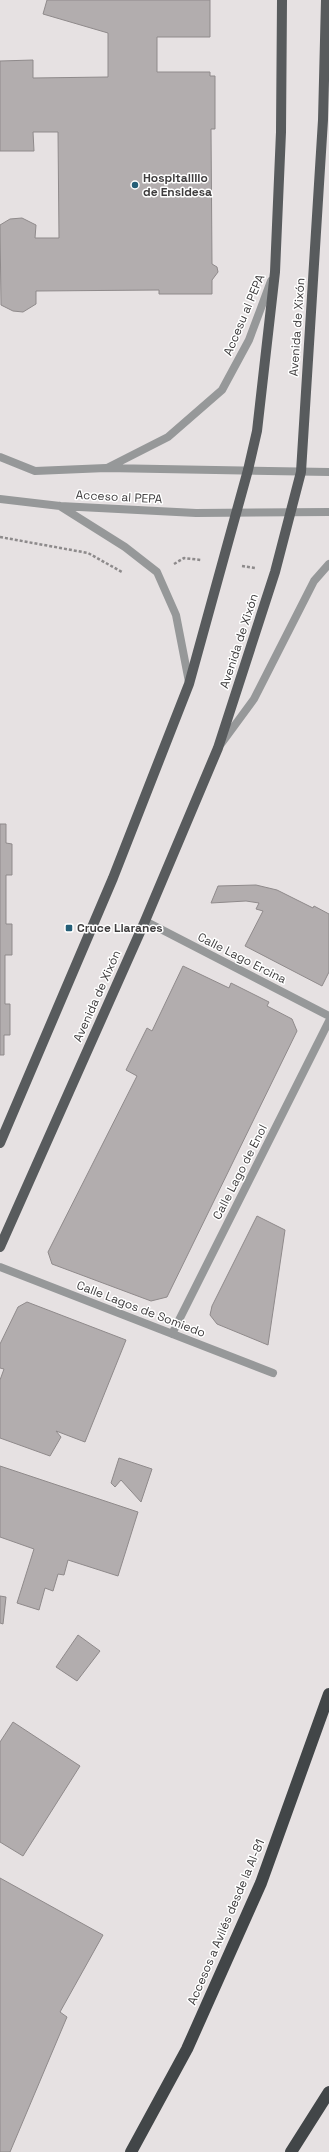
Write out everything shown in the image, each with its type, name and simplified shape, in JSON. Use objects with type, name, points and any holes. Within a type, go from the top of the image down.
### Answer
[{"type":"highway","name":"Accesos a Avilés desde la AI-81","points":[[131,2152],[187,2049],[261,1883],[329,1694]]},
{"type":"highway","points":[[291,2152],[329,2092]]},
{"type":"main road","points":[[0,1143],[110,885],[189,684],[248,470],[257,431],[274,272],[281,132],[282,0]]},
{"type":"main road","name":"Avenida de Xixón","points":[[0,1247],[145,921],[218,748],[275,572],[301,472],[323,120],[326,0]]},
{"type":"street","name":"Accesu al PEPA","points":[[106,468],[168,437],[222,390],[249,340],[274,272]]},
{"type":"street","name":"Accesu al PEPA","points":[[0,457],[35,472],[106,468],[329,472]]},
{"type":"street","name":"Acceso al PEPA","points":[[0,499],[60,506],[196,513],[329,512]]},
{"type":"street","points":[[60,506],[125,547],[157,572],[176,615],[189,684]]},
{"type":"street","points":[[218,748],[254,699],[314,581],[329,564]]},
{"type":"street","name":"Calle Lago Ercina","points":[[145,921],[329,1016]]},
{"type":"street","name":"Calle Lago de Enol","points":[[172,1334],[329,1021]]},
{"type":"street","name":"Calle Lagos de Somiedo","points":[[0,1267],[273,1373]]},
{"type":"building","name":"Hospitalillo de Ensidesa","points":[[47,0],[210,0],[210,37],[157,37],[157,72],[210,72],[210,76],[215,76],[215,129],[211,129],[212,264],[217,267],[218,272],[212,280],[212,294],[159,294],[159,290],[36,291],[36,304],[23,312],[13,311],[1,305],[0,225],[10,219],[22,218],[36,225],[35,238],[59,238],[58,132],[33,132],[34,151],[0,151],[0,61],[33,60],[33,78],[108,77],[108,33],[43,14]]},
{"type":"building","points":[[0,824],[6,824],[6,843],[12,844],[12,875],[6,875],[6,924],[12,924],[12,955],[5,955],[5,1004],[10,1004],[10,1035],[4,1035],[4,1055],[0,1055]]},
{"type":"building","points":[[256,885],[277,890],[313,908],[314,906],[329,914],[329,972],[322,986],[245,946],[263,911],[256,909],[259,903],[246,901],[211,903],[218,886]]},
{"type":"building","points":[[183,966],[229,988],[231,983],[269,1002],[267,1006],[292,1019],[297,1031],[167,1297],[151,1301],[52,1264],[48,1252],[137,1076],[126,1070],[147,1028],[152,1031]]},
{"type":"building","points":[[257,1216],[285,1230],[268,1345],[217,1324],[210,1315],[212,1306]]},
{"type":"building","points":[[27,1302],[126,1340],[85,1442],[56,1431],[61,1437],[50,1456],[0,1438],[0,1380],[4,1369],[0,1368],[0,1344],[18,1307]]},
{"type":"building","points":[[119,1458],[152,1469],[141,1502],[121,1480],[115,1487],[111,1483]]},
{"type":"building","points":[[0,1466],[138,1512],[118,1576],[68,1560],[64,1575],[58,1574],[53,1591],[45,1588],[39,1610],[17,1603],[34,1549],[0,1537]]},
{"type":"building","points":[[0,1596],[6,1597],[3,1624],[0,1623]]},
{"type":"building","points":[[78,1635],[100,1651],[77,1681],[56,1667]]},
{"type":"building","points":[[13,1722],[80,1766],[23,1856],[0,1842],[0,1742]]},
{"type":"building","points":[[0,1878],[103,1935],[60,2012],[67,2017],[10,2152],[0,2152]]},
{"type":"place","name":"Hospitalillo de Ensidesa","points":[[135,185]]},
{"type":"place","name":"Cruce Llaranes","points":[[69,928]]}]
